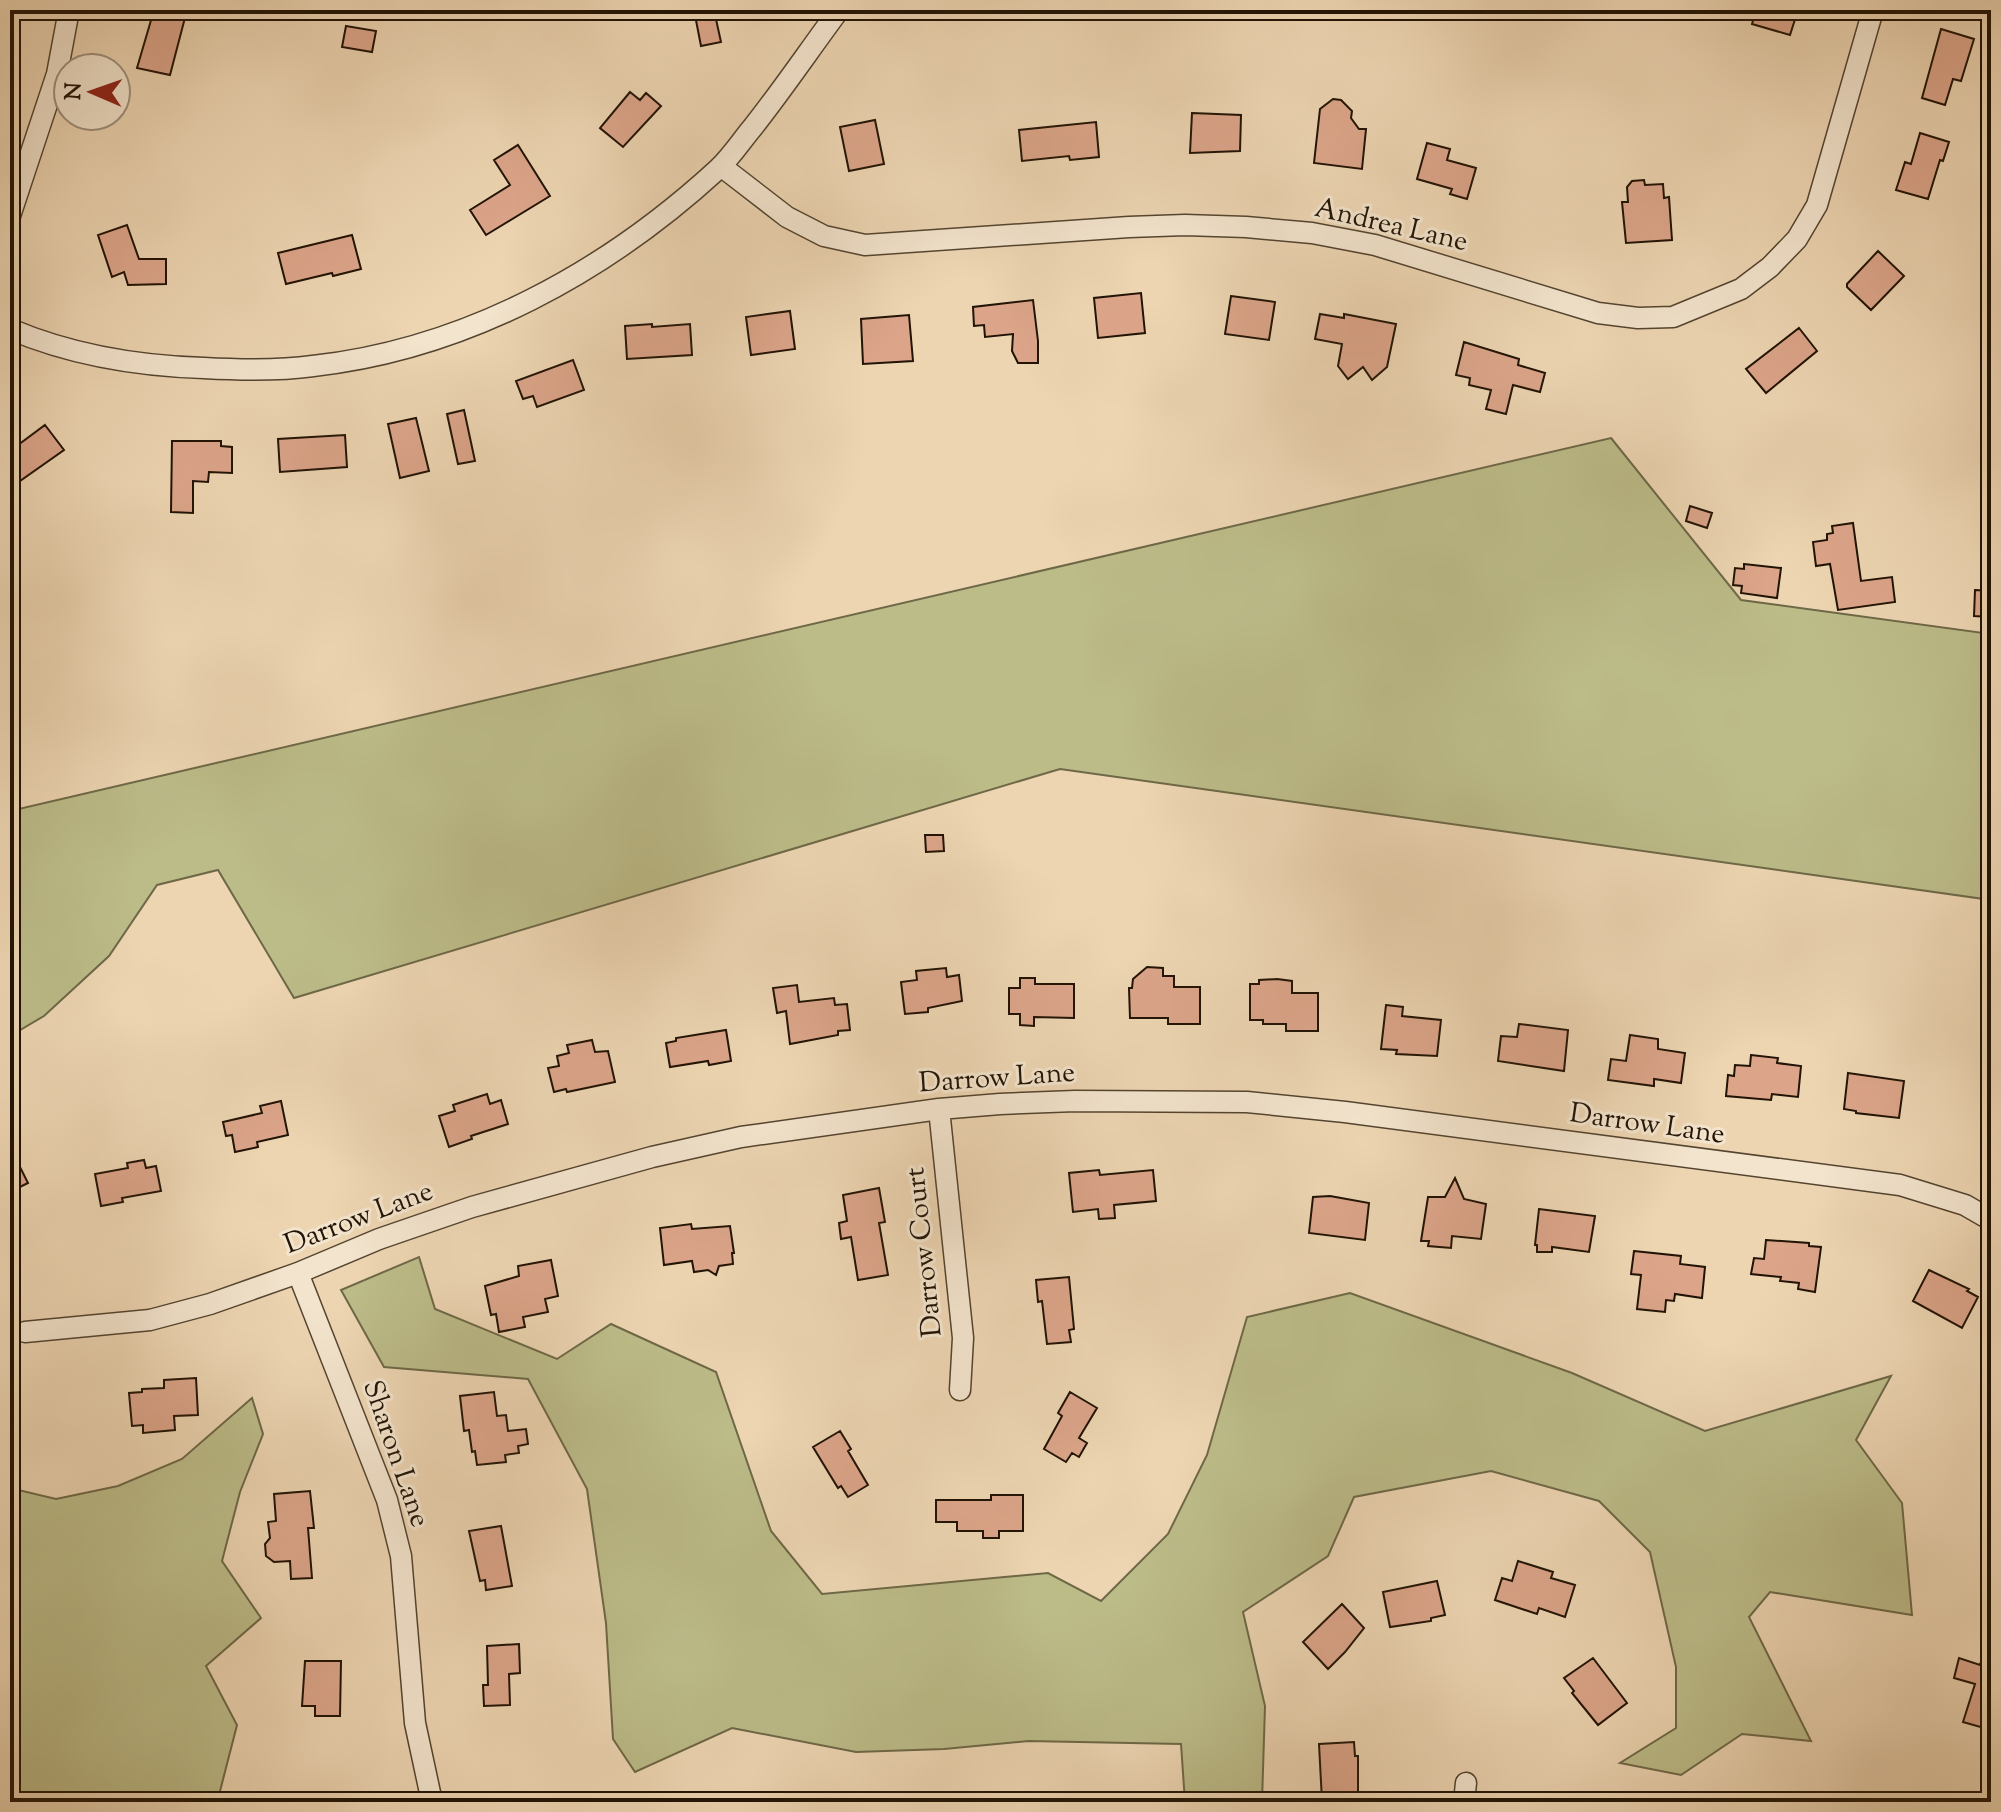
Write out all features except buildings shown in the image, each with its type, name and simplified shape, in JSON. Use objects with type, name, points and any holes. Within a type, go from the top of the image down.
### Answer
[{"type":"street","points":[[10,216],[57,74],[69,10]]},
{"type":"street","points":[[10,329],[52,345],[105,357],[168,367],[237,370],[312,367],[387,354],[445,337],[564,284],[675,206],[721,166],[839,10]]},
{"type":"street","name":"Andrea Lane","points":[[721,166],[787,217],[824,236],[865,245],[1129,227],[1246,227],[1312,233],[1375,245],[1598,313],[1638,318],[1673,317],[1741,289],[1770,267],[1797,239],[1817,205],[1873,10]]},
{"type":"street","name":"Darrow Lane","points":[[25,1332],[150,1320],[210,1304],[472,1207],[652,1157],[741,1137],[939,1109],[1000,1104],[1247,1102],[1345,1112],[1900,1185],[1965,1205],[1991,1220]]},
{"type":"street","name":"Darrow Court","points":[[939,1109],[963,1338],[960,1390]]},
{"type":"street","name":"Sharon Lane","points":[[298,1273],[387,1500],[401,1556],[415,1723],[432,1802]]},
{"type":"green space","points":[[1611,438],[1741,600],[1991,634],[1991,900],[1060,769],[294,998],[218,870],[157,885],[109,956],[44,1016],[10,1036],[10,811]]},
{"type":"green space","points":[[419,1257],[435,1309],[557,1359],[611,1324],[716,1372],[771,1531],[822,1594],[1048,1573],[1101,1601],[1168,1534],[1207,1455],[1247,1317],[1350,1293],[1572,1373],[1705,1431],[1891,1376],[1856,1440],[1902,1503],[1912,1615],[1770,1592],[1749,1617],[1811,1741],[1742,1734],[1681,1775],[1620,1763],[1676,1728],[1676,1667],[1650,1552],[1599,1501],[1491,1471],[1354,1497],[1328,1556],[1243,1612],[1265,1706],[1262,1802],[1185,1802],[1181,1744],[1028,1741],[944,1749],[856,1752],[732,1728],[635,1772],[613,1739],[606,1623],[587,1489],[528,1379],[384,1367],[341,1290]]},
{"type":"green space","points":[[252,1398],[263,1434],[240,1492],[222,1561],[261,1618],[206,1666],[237,1725],[219,1795],[214,1802],[10,1802],[10,1488],[56,1499],[118,1486],[182,1459]]}]
